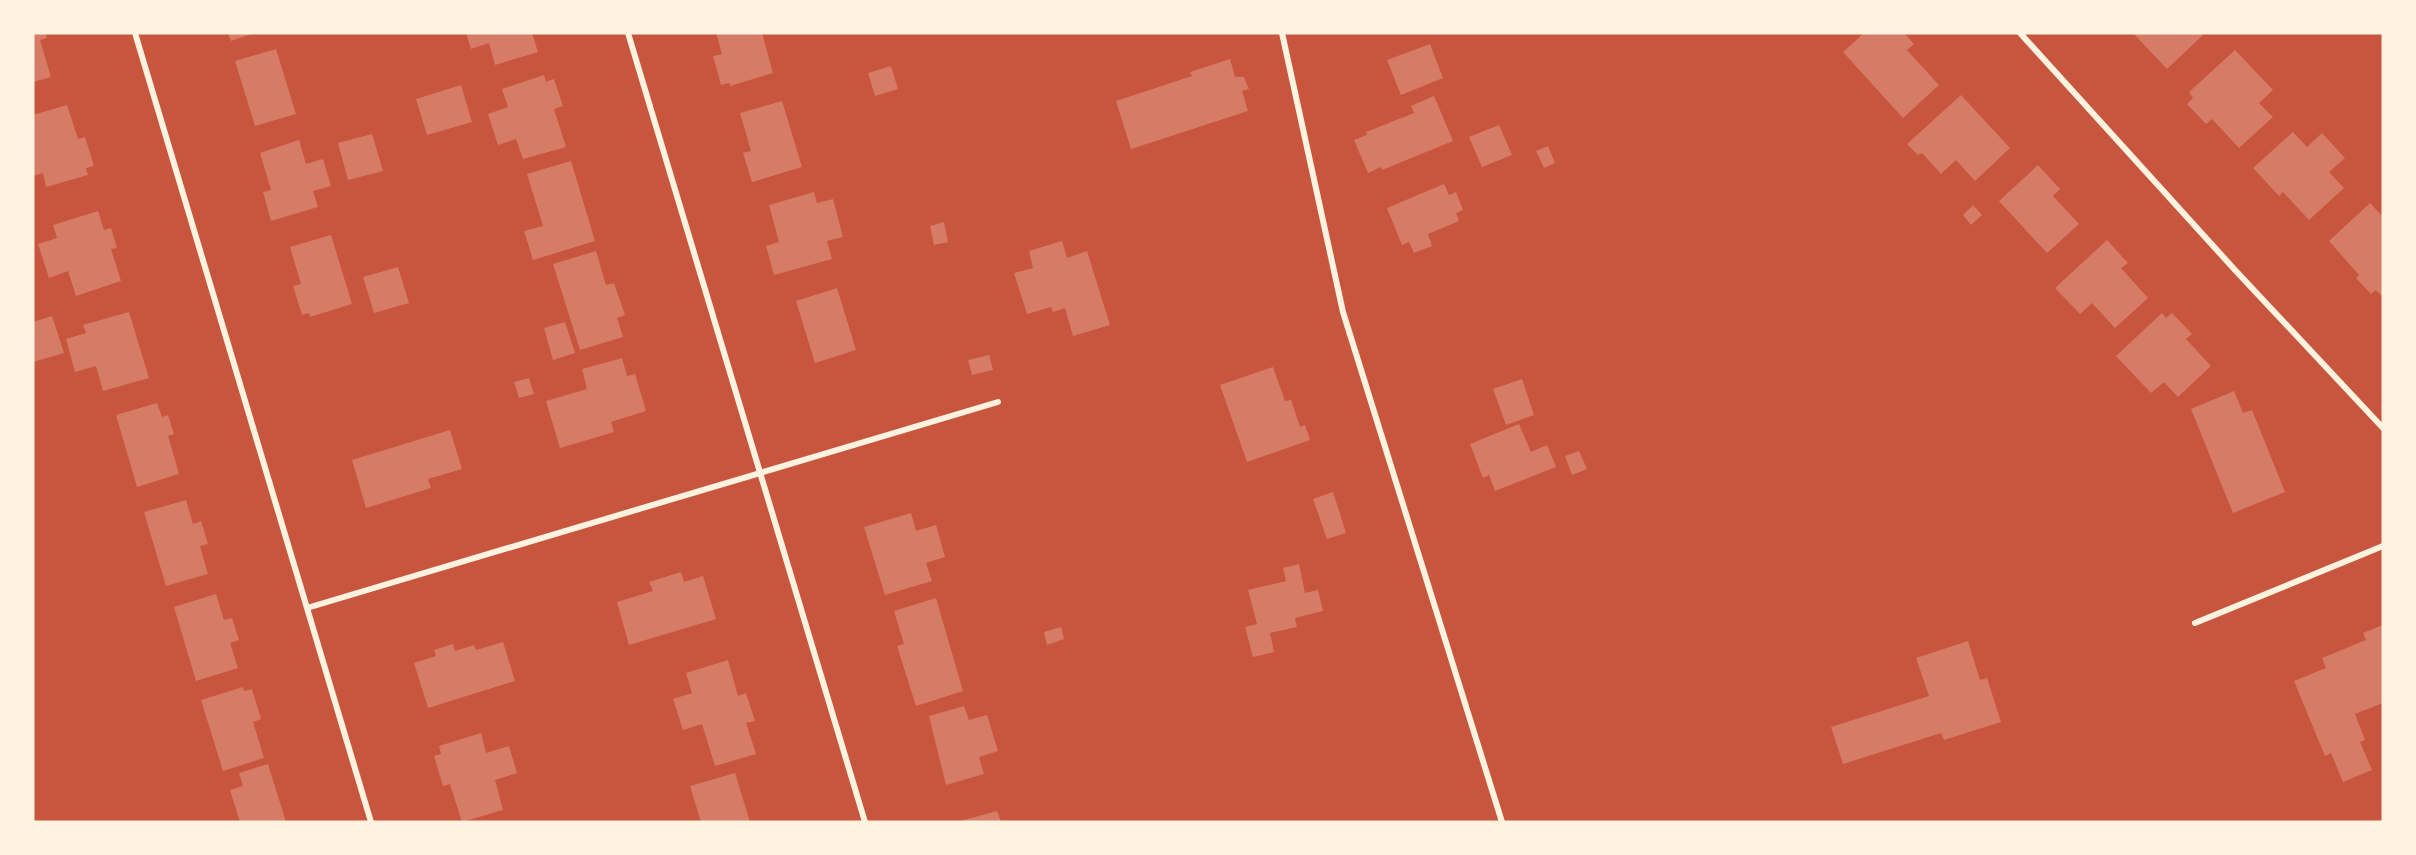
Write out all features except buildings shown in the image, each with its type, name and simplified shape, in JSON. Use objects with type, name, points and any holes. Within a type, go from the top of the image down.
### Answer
[{"type":"street","points":[[135,33],[371,822]]},
{"type":"street","points":[[628,33],[865,822]]},
{"type":"street","points":[[1282,33],[1343,312],[1502,822]]},
{"type":"street","points":[[2020,33],[2235,270],[2383,428]]},
{"type":"street","points":[[307,608],[998,402]]},
{"type":"street","points":[[2195,622],[2383,546]]}]
